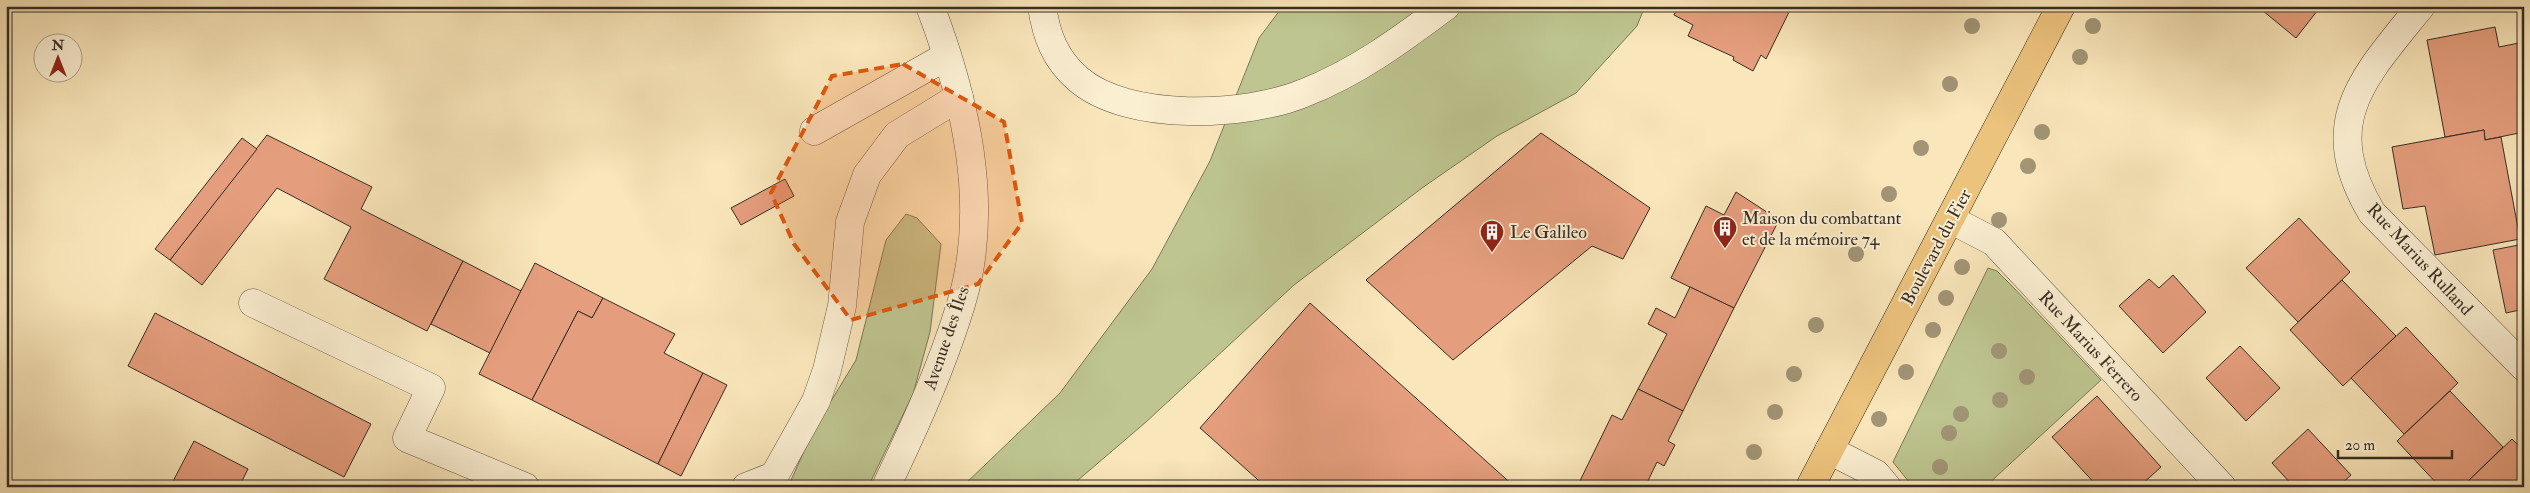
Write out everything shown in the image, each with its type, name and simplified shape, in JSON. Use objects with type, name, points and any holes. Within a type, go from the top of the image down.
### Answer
[{"type":"main road","name":"Boulevard du Fier","points":[[1810,487],[2061,6]]},
{"type":"street","name":"Avenue des Îles","points":[[886,487],[916,423],[961,303],[968,272],[974,207],[971,164],[959,97],[930,6]]},
{"type":"street","points":[[1042,6],[1045,27],[1052,47],[1064,65],[1079,80],[1096,91],[1116,98],[1152,107],[1190,112],[1266,105],[1303,94],[1338,78],[1409,33],[1446,6]]},
{"type":"street","name":"Rue Marius Rulland","points":[[2421,6],[2367,74],[2356,95],[2349,118],[2348,142],[2351,168],[2359,191],[2372,213],[2524,366]]},
{"type":"street","points":[[814,131],[947,56]]},
{"type":"street","points":[[746,487],[771,481],[816,401],[827,370],[842,306],[850,222],[867,174],[896,135],[959,97]]},
{"type":"street","name":"Rue Marius Ferrero","points":[[1950,219],[1994,242],[2222,487]]},
{"type":"street","points":[[254,303],[431,388],[408,438],[525,487]]},
{"type":"street","points":[[1829,450],[1876,474],[1887,487]]},
{"type":"highlighted area","points":[[903,64],[1004,122],[1022,223],[978,284],[851,320],[794,244],[771,193],[832,76]]},
{"type":"green space","points":[[1283,6],[1645,6],[1637,26],[1576,93],[1497,136],[1422,188],[1294,285],[1146,422],[1070,487],[962,487],[1060,393],[1152,269],[1210,161],[1259,38]]},
{"type":"green space","points":[[906,214],[917,218],[941,244],[930,332],[913,394],[868,487],[788,487],[814,429],[856,360],[886,240]]},
{"type":"green space","points":[[1988,268],[1997,271],[2101,380],[1985,487],[1913,487],[1893,462]]},
{"type":"building","points":[[1678,6],[1792,6],[1766,59],[1761,55],[1753,71],[1733,60],[1734,57],[1688,36],[1693,25],[1674,15]]},
{"type":"building","points":[[2257,6],[2321,6],[2296,38]]},
{"type":"building","points":[[2495,27],[2499,47],[2524,42],[2524,132],[2485,140],[2484,130],[2445,137],[2427,40]]},
{"type":"building","points":[[2484,130],[2485,140],[2501,137],[2520,239],[2435,255],[2425,206],[2403,209],[2392,147]]},
{"type":"building","name":"Le Galileo","points":[[1541,133],[1650,208],[1623,259],[1592,246],[1453,360],[1366,280]]},
{"type":"building","points":[[267,135],[372,187],[361,209],[463,261],[427,331],[324,279],[351,227],[277,188],[202,285],[170,260]]},
{"type":"building","points":[[242,138],[257,149],[170,260],[155,249]]},
{"type":"building","points":[[785,179],[794,196],[741,225],[731,208]]},
{"type":"building","name":"Maison du combattant et de la mémoire 74","points":[[1736,192],[1779,220],[1734,308],[1671,278],[1706,206],[1724,215]]},
{"type":"building","points":[[2299,218],[2350,272],[2298,322],[2246,268]]},
{"type":"building","points":[[2524,244],[2524,309],[2506,313],[2493,250]]},
{"type":"building","points":[[463,261],[521,291],[490,353],[431,324]]},
{"type":"building","points":[[535,263],[603,298],[592,318],[578,311],[532,400],[479,374]]},
{"type":"building","points":[[2173,275],[2206,312],[2163,353],[2119,306],[2149,279],[2159,288]]},
{"type":"building","points":[[2342,280],[2396,336],[2343,386],[2290,330]]},
{"type":"building","points":[[1690,287],[1734,308],[1683,411],[1638,389],[1667,334],[1648,324],[1656,308],[1675,318]]},
{"type":"building","points":[[603,298],[675,334],[664,353],[703,373],[658,464],[532,400],[578,311],[592,318]]},
{"type":"building","points":[[1310,303],[1515,487],[1266,487],[1200,428]]},
{"type":"building","points":[[155,313],[371,424],[344,477],[128,366]]},
{"type":"building","points":[[2406,327],[2458,383],[2404,434],[2351,378]]},
{"type":"building","points":[[2240,346],[2280,388],[2246,421],[2206,378]]},
{"type":"building","points":[[703,373],[727,385],[681,476],[658,464]]},
{"type":"building","points":[[1638,389],[1683,411],[1668,441],[1675,445],[1664,466],[1657,462],[1645,487],[1577,487],[1612,415],[1622,420]]},
{"type":"building","points":[[2450,391],[2503,447],[2462,487],[2440,487],[2397,441]]},
{"type":"building","points":[[2097,396],[2161,467],[2139,487],[2098,487],[2052,437]]},
{"type":"building","points":[[2308,429],[2351,475],[2338,487],[2294,487],[2272,463]]},
{"type":"building","points":[[2512,439],[2524,451],[2524,487],[2462,487]]},
{"type":"building","points":[[194,441],[248,469],[239,487],[170,487]]},
{"type":"place","name":"Maison du combattant et de la mémoire 74","points":[[1725,249]]},
{"type":"place","name":"Le Galileo","points":[[1492,253]]}]
